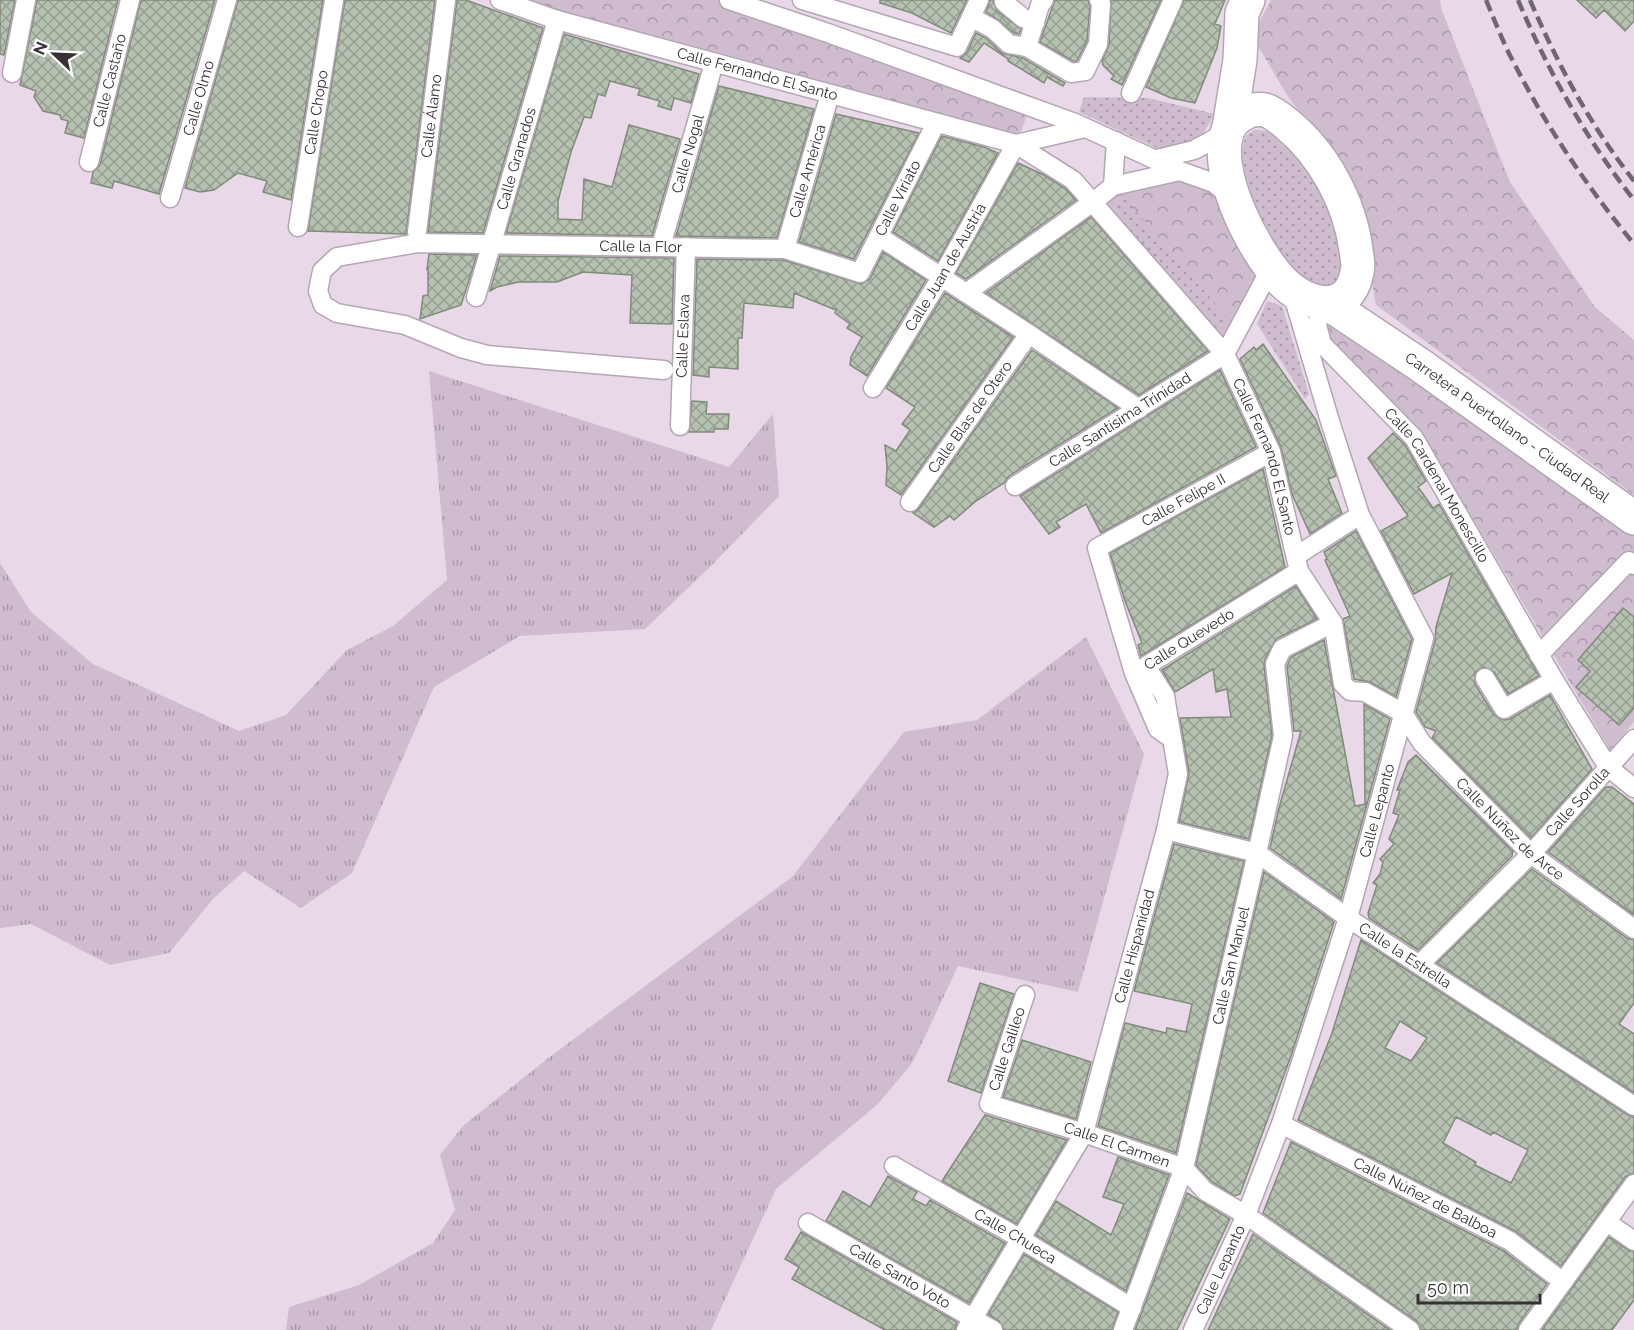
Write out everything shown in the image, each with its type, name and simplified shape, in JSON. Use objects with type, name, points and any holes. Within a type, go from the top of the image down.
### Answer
[{"type":"highway","points":[[1248,0],[1242,13],[1240,60],[1225,163],[1228,181],[1255,245],[1281,279]]},
{"type":"highway","points":[[1240,60],[1280,119]]},
{"type":"highway","points":[[1228,130],[1237,117],[1251,110],[1265,110],[1300,135],[1332,180],[1345,204],[1354,230],[1358,271],[1379,338]]},
{"type":"highway","points":[[1325,303],[1339,300],[1347,293],[1354,285],[1358,271]]},
{"type":"highway","name":"Carretera Puertollano - Ciudad Real","points":[[1281,279],[1305,299],[1325,303],[1379,338],[1634,518]]},
{"type":"street","points":[[12,73],[26,0]]},
{"type":"street","name":"Calle Castaño","points":[[88,162],[130,0]]},
{"type":"street","name":"Calle Olmo","points":[[170,198],[227,0]]},
{"type":"street","name":"Calle Chopo","points":[[298,227],[334,0]]},
{"type":"street","name":"Calle Álamo","points":[[417,237],[446,0]]},
{"type":"street","name":"Calle Fernando El Santo","points":[[500,0],[556,20],[1016,144],[1073,180],[1225,354],[1271,452],[1298,564],[1333,623],[1343,684],[1350,691],[1365,692],[1403,713]]},
{"type":"street","points":[[729,0],[828,33],[1085,128],[1180,171],[1214,183],[1235,200]]},
{"type":"street","points":[[802,0],[957,47],[979,0]]},
{"type":"street","points":[[1027,47],[1040,5],[1044,0]]},
{"type":"street","points":[[971,17],[993,29],[1009,45],[1027,47],[1071,73],[1085,70],[1098,44],[1101,4],[1099,0]]},
{"type":"street","points":[[1131,93],[1173,0]]},
{"type":"street","points":[[1004,2],[1023,18],[1035,23]]},
{"type":"street","name":"Calle Granados","points":[[476,297],[556,20]]},
{"type":"street","name":"Calle Nogal","points":[[661,246],[714,63]]},
{"type":"street","name":"Calle América","points":[[785,249],[830,94]]},
{"type":"street","name":"Calle Viriato","points":[[860,273],[936,123]]},
{"type":"street","name":"Calle Fernando El Santo","points":[[1016,144],[1085,128]]},
{"type":"street","points":[[1157,159],[1194,150],[1228,130]]},
{"type":"street","points":[[1113,186],[1116,141]]},
{"type":"street","name":"Calle Juan de Austria","points":[[873,388],[942,276],[1016,144]]},
{"type":"street","points":[[966,293],[1113,186],[1180,171]]},
{"type":"street","name":"Calle la Flor","points":[[664,370],[487,355],[461,348],[405,325],[337,313],[323,305],[318,291],[322,271],[338,257],[417,237],[492,244],[785,249],[860,273]]},
{"type":"street","points":[[880,237],[942,276],[1139,409]]},
{"type":"street","name":"Calle Eslava","points":[[680,426],[686,247]]},
{"type":"street","points":[[1225,354],[1281,279]]},
{"type":"street","name":"Calle Lepanto","points":[[1193,1330],[1246,1215],[1281,1124],[1348,918],[1424,638],[1360,515],[1281,279]]},
{"type":"street","name":"Calle Cardenal Monescillo","points":[[1325,303],[1317,325],[1322,344],[1414,438],[1539,655],[1608,767],[1634,788]]},
{"type":"street","name":"Calle Blas de Otero","points":[[910,502],[1029,334]]},
{"type":"street","name":"Calle Santísima Trinidad","points":[[1015,486],[1225,354]]},
{"type":"street","name":"Calle Felipe II","points":[[1097,548],[1271,452]]},
{"type":"street","name":"Calle Quevedo","points":[[1171,738],[1164,696],[1146,666],[1298,564],[1360,515]]},
{"type":"street","name":"Calle Hispanidad","points":[[969,1324],[1084,1134],[1166,830],[1178,774],[1171,738],[1158,729],[1134,673],[1097,548]]},
{"type":"street","points":[[1539,655],[1629,561],[1634,565]]},
{"type":"street","name":"Calle San Manuel","points":[[1123,1330],[1184,1168],[1257,853],[1283,736],[1275,664],[1282,649],[1333,623]]},
{"type":"street","points":[[1485,678],[1508,714],[1554,680]]},
{"type":"street","name":"Calle Núñez de Arce","points":[[1403,713],[1422,743],[1531,854],[1634,929]]},
{"type":"street","name":"Calle Sorolla","points":[[1420,964],[1531,854],[1634,739]]},
{"type":"street","name":"Calle la Estrella","points":[[1166,830],[1257,853],[1348,918],[1634,1106]]},
{"type":"street","name":"Calle Galileo","points":[[989,1104],[1025,995]]},
{"type":"street","name":"Calle El Carmen","points":[[989,1104],[1184,1168],[1205,1191],[1246,1215],[1410,1330]]},
{"type":"street","name":"Calle Núñez de Balboa","points":[[1281,1124],[1510,1241],[1563,1282]]},
{"type":"street","name":"Calle Chueca","points":[[894,1166],[1021,1239],[1132,1308]]},
{"type":"street","points":[[1528,1330],[1634,1184]]},
{"type":"street","points":[[1607,1222],[1634,1241]]},
{"type":"street","name":"Calle Santo Voto","points":[[808,1223],[969,1324],[993,1330]]},
{"type":"green space","points":[[493,0],[729,0],[1030,107],[1016,144]]},
{"type":"green space","points":[[1271,0],[1440,0],[1441,8],[1510,182],[1595,307],[1634,340],[1634,495],[1376,305],[1357,194],[1287,95],[1252,36]]},
{"type":"green space","points":[[1084,97],[1148,98],[1215,114],[1199,140],[1161,150],[1079,112]]},
{"type":"green space","points":[[1254,130],[1268,132],[1285,144],[1308,173],[1327,207],[1338,242],[1340,258],[1339,275],[1333,283],[1318,285],[1301,275],[1283,256],[1267,230],[1254,202],[1246,175],[1243,151],[1247,135]]},
{"type":"green space","points":[[1180,171],[1214,183],[1271,268],[1225,354],[1094,202]]},
{"type":"green space","points":[[1122,195],[1230,321],[1212,338],[1103,213]]},
{"type":"green space","points":[[1267,301],[1282,306],[1309,394],[1305,399],[1257,324]]},
{"type":"green space","points":[[1327,322],[1341,324],[1634,530],[1634,722],[1610,750],[1428,443],[1330,339]]},
{"type":"green space","points":[[429,371],[729,467],[773,414],[779,496],[645,629],[520,636],[434,687],[352,873],[301,908],[244,871],[213,899],[169,953],[110,965],[31,924],[0,928],[0,563],[31,612],[93,664],[239,731],[286,715],[347,650],[393,626],[447,580]]},
{"type":"green space","points":[[1086,637],[1144,754],[1078,992],[958,966],[913,1062],[877,1105],[776,1189],[711,1330],[286,1330],[289,1307],[359,1285],[433,1243],[455,1210],[440,1155],[463,1126],[547,1059],[793,876],[904,732],[977,720]]},
{"type":"building","points":[[0,0],[15,0],[4,55],[0,54]]},
{"type":"building","points":[[37,0],[118,0],[84,138],[65,133],[68,121],[61,119],[60,115],[43,111],[34,97],[36,91],[20,85]]},
{"type":"building","points":[[141,0],[215,0],[159,194],[114,181],[112,188],[91,183],[93,172],[100,165]]},
{"type":"building","points":[[238,0],[323,0],[291,200],[263,192],[267,181],[238,173],[214,190],[200,192],[185,188]]},
{"type":"building","points":[[345,0],[435,0],[406,234],[308,231]]},
{"type":"building","points":[[457,0],[466,0],[543,28],[483,233],[428,232]]},
{"type":"building","points":[[880,0],[967,0],[951,33],[912,13],[880,3]]},
{"type":"building","points":[[990,0],[993,0],[997,11],[1021,29],[1019,34],[1014,33],[986,12]]},
{"type":"building","points":[[1055,0],[1088,0],[1090,6],[1087,41],[1077,61],[1073,61],[1040,42]]},
{"type":"building","points":[[1111,0],[1161,0],[1122,85],[1111,79],[1114,76],[1102,61],[1109,45]]},
{"type":"building","points":[[1184,0],[1225,0],[1215,24],[1221,26],[1217,48],[1195,103],[1171,98],[1146,87]]},
{"type":"building","points":[[1577,0],[1634,0],[1634,21],[1625,31],[1604,10],[1596,18]]},
{"type":"building","points":[[976,33],[986,38],[1002,53],[1023,58],[1065,83],[1063,86],[1047,77],[1044,83],[984,43],[969,62],[960,58],[967,52]]},
{"type":"building","points":[[564,34],[699,74],[691,103],[674,98],[671,110],[658,106],[660,101],[638,95],[640,89],[610,81],[605,96],[598,94],[591,118],[584,117],[571,152],[558,201],[558,219],[582,220],[584,179],[612,187],[629,125],[680,139],[652,236],[506,233]]},
{"type":"building","points":[[719,86],[814,109],[777,238],[676,236]]},
{"type":"building","points":[[836,114],[919,133],[854,259],[799,242]]},
{"type":"building","points":[[942,136],[998,153],[938,261],[893,232]]},
{"type":"building","points":[[1018,163],[1044,175],[1066,189],[1076,200],[966,279],[956,273]]},
{"type":"building","points":[[1091,217],[1208,351],[1139,395],[986,293]]},
{"type":"building","points":[[883,252],[926,280],[867,376],[850,365],[851,357],[862,337],[847,328],[850,324],[835,313],[836,310],[794,293],[793,308],[744,303],[742,338],[738,338],[738,369],[709,367],[709,377],[693,375],[697,259],[783,260],[861,284],[870,279]]},
{"type":"building","points":[[429,254],[477,255],[461,305],[420,319],[423,296],[428,295]]},
{"type":"building","points":[[500,256],[674,258],[672,324],[630,323],[632,275],[583,272],[557,282],[518,282],[490,291]]},
{"type":"building","points":[[945,293],[1013,337],[901,495],[886,485],[885,445],[896,451],[910,430],[902,424],[915,407],[886,388]]},
{"type":"building","points":[[1263,344],[1316,420],[1336,476],[1328,479],[1342,513],[1310,534],[1292,494],[1281,447],[1240,359],[1254,347],[1256,350]]},
{"type":"building","points":[[1032,350],[1118,408],[1009,476],[1004,483],[976,501],[954,520],[950,516],[934,527],[913,513],[919,508]]},
{"type":"building","points":[[1220,370],[1256,447],[1101,533],[1086,504],[1056,522],[1060,527],[1049,534],[1020,496]]},
{"type":"building","points":[[692,401],[707,402],[706,414],[729,414],[728,429],[714,429],[714,432],[689,432]]},
{"type":"building","points":[[1393,433],[1405,445],[1426,481],[1418,487],[1433,508],[1439,504],[1539,676],[1508,694],[1494,672],[1484,667],[1475,673],[1475,684],[1494,715],[1504,720],[1510,719],[1550,695],[1592,769],[1531,838],[1432,738],[1436,731],[1425,727],[1416,712],[1435,641],[1436,627],[1452,573],[1414,594],[1381,531],[1408,516],[1368,458]]},
{"type":"building","points":[[1263,469],[1285,567],[1141,656],[1138,645],[1142,643],[1125,601],[1110,553]]},
{"type":"building","points":[[1356,531],[1412,639],[1396,697],[1370,682],[1354,679],[1343,619],[1350,616],[1325,560],[1327,559],[1324,552]]},
{"type":"building","points":[[1296,586],[1317,619],[1276,639],[1265,659],[1272,735],[1249,839],[1179,822],[1189,773],[1180,718],[1231,717],[1227,689],[1216,692],[1213,669],[1175,692],[1162,670]]},
{"type":"building","points":[[1623,608],[1634,617],[1634,708],[1619,725],[1576,687],[1590,671],[1578,660]]},
{"type":"building","points":[[1324,640],[1355,806],[1367,804],[1341,899],[1270,848],[1301,731],[1294,731],[1287,666],[1291,657]]},
{"type":"building","points":[[1364,704],[1390,719],[1367,804],[1365,803]]},
{"type":"building","points":[[1416,755],[1513,851],[1512,856],[1418,950],[1369,918],[1368,913],[1377,885],[1373,883],[1380,874],[1383,862],[1380,859],[1394,844],[1389,839],[1399,815],[1393,813],[1400,790],[1397,790],[1408,762]]},
{"type":"building","points":[[1606,787],[1612,787],[1634,804],[1634,915],[1548,852]]},
{"type":"building","points":[[1174,844],[1244,861],[1176,1153],[1098,1126],[1125,1023],[1166,1033],[1167,1028],[1186,1032],[1192,1004],[1134,991]]},
{"type":"building","points":[[1532,869],[1627,938],[1634,940],[1634,1003],[1619,1024],[1634,1034],[1634,1093],[1437,963]]},
{"type":"building","points":[[1264,872],[1334,922],[1291,1056],[1240,1194],[1235,1196],[1212,1182],[1196,1165]]},
{"type":"building","points":[[1361,940],[1634,1117],[1634,1173],[1625,1177],[1561,1266],[1515,1231],[1298,1120],[1332,1033]],"holes":[[[1400,1021],[1427,1038],[1411,1061],[1385,1048]],[[1456,1117],[1528,1150],[1511,1183],[1475,1165],[1476,1162],[1443,1143]]]},
{"type":"building","points":[[980,983],[1014,994],[981,1093],[948,1081]]},
{"type":"building","points":[[1022,1040],[1091,1062],[1076,1119],[1003,1097]]},
{"type":"building","points":[[985,1115],[1067,1140],[1017,1224],[942,1181]]},
{"type":"building","points":[[1291,1142],[1504,1251],[1547,1284],[1519,1323],[1517,1330],[1421,1330],[1416,1321],[1263,1213]]},
{"type":"building","points":[[1118,1157],[1169,1175],[1126,1291],[1036,1235],[1056,1201],[1111,1235],[1124,1204],[1103,1197]]},
{"type":"building","points":[[888,1176],[917,1192],[913,1199],[926,1206],[930,1200],[1005,1243],[969,1303],[826,1221],[843,1191],[870,1207]]},
{"type":"building","points":[[1187,1193],[1230,1219],[1177,1330],[1135,1330]]},
{"type":"building","points":[[801,1232],[957,1322],[955,1330],[885,1330],[792,1279],[799,1267],[785,1259]]},
{"type":"building","points":[[1253,1234],[1390,1330],[1208,1330]]},
{"type":"building","points":[[1609,1237],[1634,1252],[1634,1300],[1612,1330],[1542,1330]]},
{"type":"building","points":[[1024,1254],[1118,1312],[1112,1330],[1004,1330],[999,1321],[988,1314]]},
{"type":"railway","points":[[1486,0],[1510,55],[1540,111],[1600,201],[1634,244]]},
{"type":"railway","points":[[1518,0],[1569,104],[1616,177],[1634,200]]},
{"type":"railway","points":[[1530,0],[1576,94],[1603,138],[1634,181]]}]
